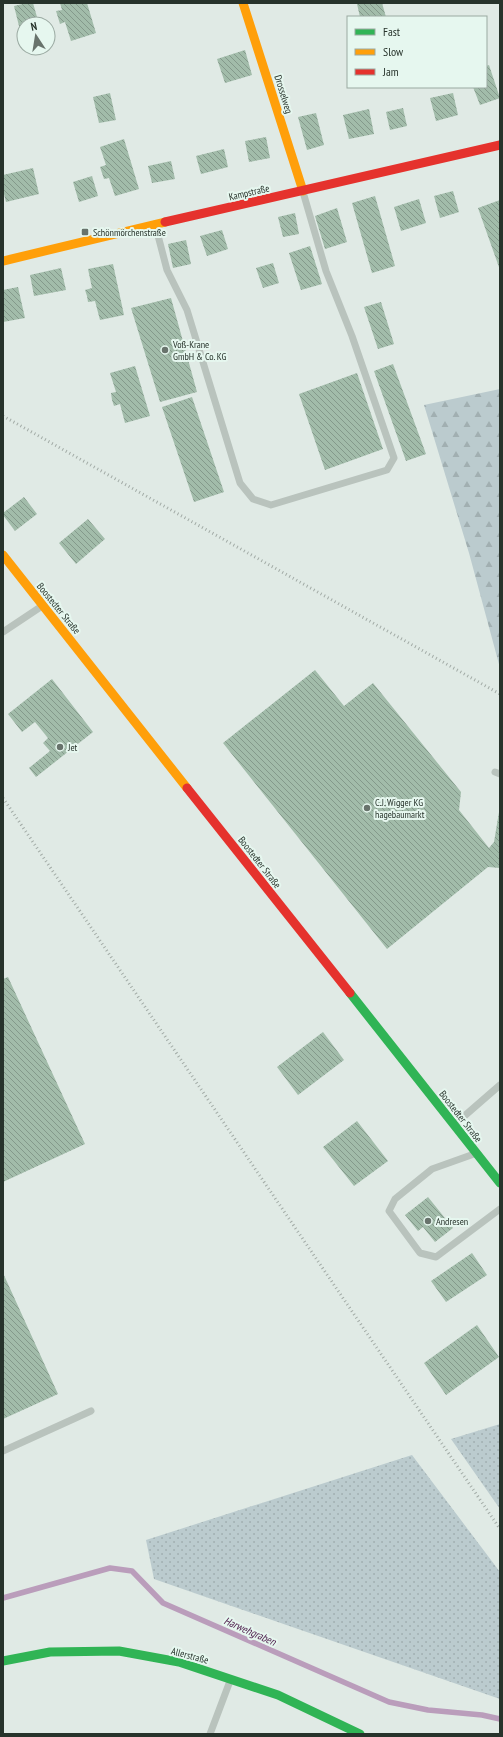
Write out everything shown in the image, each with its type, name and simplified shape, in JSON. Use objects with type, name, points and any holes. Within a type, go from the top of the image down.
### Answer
[{"type":"street","name":"Drosselweg","points":[[243,3],[303,191]]},
{"type":"street","name":"Kampstraße","points":[[3,262],[156,224],[500,145]]},
{"type":"street","name":"Boostedter Straße","points":[[3,555],[500,1183]]},
{"type":"street","name":"Allerstraße","points":[[3,1660],[50,1652],[119,1651],[179,1662],[231,1678],[278,1695],[360,1734]]},
{"type":"lane","points":[[156,224],[166,270],[187,310],[240,483],[253,499],[271,505],[387,470],[394,458],[352,336],[326,271],[303,191]]},
{"type":"lane","points":[[3,632],[42,606]]},
{"type":"lane","points":[[454,1125],[500,1085]]},
{"type":"lane","points":[[476,1153],[432,1169],[395,1199],[389,1211],[420,1252],[436,1257],[500,1209]]},
{"type":"lane","points":[[3,1451],[91,1411]]},
{"type":"lane","points":[[210,1734],[231,1678]]},
{"type":"green space","points":[[500,389],[500,668],[469,553],[424,405]]},
{"type":"green space","points":[[500,1424],[500,1509],[451,1439]]},
{"type":"green space","points":[[412,1455],[500,1572],[500,1699],[154,1579],[146,1540]]},
{"type":"building","points":[[33,3],[37,16],[16,16],[14,6]]},
{"type":"building","points":[[60,3],[87,3],[96,33],[71,41],[65,22],[60,24],[56,11],[62,10]]},
{"type":"building","points":[[382,3],[386,16],[360,16],[357,4]]},
{"type":"building","points":[[245,50],[252,75],[225,83],[217,59]]},
{"type":"building","points":[[489,65],[500,98],[480,105],[473,88],[487,88],[487,66]]},
{"type":"building","points":[[110,93],[116,120],[99,123],[93,97]]},
{"type":"building","points":[[453,93],[458,115],[436,121],[430,98]]},
{"type":"building","points":[[403,108],[407,126],[390,130],[386,112]]},
{"type":"building","points":[[369,109],[374,134],[349,139],[343,115]]},
{"type":"building","points":[[316,113],[324,145],[307,150],[298,117]]},
{"type":"building","points":[[266,137],[270,158],[249,162],[245,141]]},
{"type":"building","points":[[124,139],[139,189],[115,196],[109,178],[104,179],[100,167],[106,165],[100,147]]},
{"type":"building","points":[[224,149],[228,167],[201,174],[196,156]]},
{"type":"building","points":[[171,161],[175,179],[152,183],[148,166]]},
{"type":"building","points":[[33,168],[39,194],[6,202],[3,190],[3,175]]},
{"type":"building","points":[[92,176],[98,196],[79,202],[73,182]]},
{"type":"building","points":[[453,191],[459,212],[440,218],[434,196]]},
{"type":"building","points":[[375,196],[395,266],[372,273],[352,203]]},
{"type":"building","points":[[419,199],[426,223],[401,231],[394,207]]},
{"type":"building","points":[[500,200],[500,270],[478,208]]},
{"type":"building","points":[[337,208],[347,242],[325,249],[315,216]]},
{"type":"building","points":[[295,213],[299,234],[283,237],[278,217]]},
{"type":"building","points":[[222,230],[228,249],[207,256],[200,236]]},
{"type":"building","points":[[186,240],[191,264],[173,268],[168,244]]},
{"type":"building","points":[[310,246],[322,284],[301,290],[289,253]]},
{"type":"building","points":[[273,263],[279,283],[263,288],[256,268]]},
{"type":"building","points":[[113,264],[124,315],[100,320],[95,301],[88,302],[85,290],[92,288],[88,269]]},
{"type":"building","points":[[61,268],[66,290],[34,296],[30,275]]},
{"type":"building","points":[[18,287],[25,318],[3,322],[3,290]]},
{"type":"building","name":"Voß-Krane GmbH & Co. KG","points":[[171,298],[197,392],[160,402],[131,308]]},
{"type":"building","points":[[381,302],[394,344],[378,349],[364,307]]},
{"type":"building","points":[[393,364],[426,454],[406,461],[374,371]]},
{"type":"building","points":[[135,366],[150,416],[125,423],[120,404],[114,406],[112,400],[111,393],[116,392],[110,373]]},
{"type":"building","points":[[357,373],[383,449],[325,470],[299,394]]},
{"type":"building","points":[[192,397],[224,492],[194,502],[162,407]]},
{"type":"building","points":[[24,497],[37,514],[15,531],[3,513]]},
{"type":"building","points":[[88,519],[105,539],[76,564],[59,543]]},
{"type":"building","name":"C.J. Wigger KG hagebaumarkt","points":[[315,670],[344,706],[373,683],[461,792],[459,810],[489,848],[494,842],[500,806],[500,868],[488,867],[387,949],[223,743]]},
{"type":"building","points":[[52,679],[93,732],[36,777],[29,768],[50,751],[43,743],[48,738],[35,722],[22,732],[8,714]]},
{"type":"building","points":[[8,977],[85,1144],[3,1182],[3,979]]},
{"type":"building","points":[[323,1032],[344,1060],[298,1095],[277,1067]]},
{"type":"building","points":[[357,1121],[388,1161],[354,1186],[323,1147]]},
{"type":"building","name":"Andresen","points":[[428,1197],[453,1228],[435,1242],[423,1227],[418,1231],[405,1215]]},
{"type":"building","points":[[472,1253],[487,1275],[446,1302],[431,1281]]},
{"type":"building","points":[[3,1273],[58,1394],[3,1419]]},
{"type":"building","points":[[477,1325],[499,1357],[446,1395],[424,1363]]},
{"type":"waterway","name":"Harwehgraben","points":[[3,1598],[110,1568],[132,1571],[163,1603],[389,1702],[428,1710],[482,1715],[500,1719]]},
{"type":"railway","points":[[3,416],[500,694]]},
{"type":"railway","points":[[3,798],[500,1529]]},
{"type":"traffic: fast","points":[[350,993],[500,1183]]},
{"type":"traffic: fast","points":[[3,1661],[50,1652],[119,1651],[179,1662],[278,1695],[360,1734]]},
{"type":"traffic: slow","points":[[243,3],[303,191]]},
{"type":"traffic: slow","points":[[3,261],[165,222]]},
{"type":"traffic: slow","points":[[3,555],[187,788]]},
{"type":"traffic: jam","points":[[165,222],[500,145]]},
{"type":"traffic: jam","points":[[187,788],[350,993]]},
{"type":"place","name":"Schönmörchenstraße","points":[[85,232]]},
{"type":"place","name":"Voß-Krane GmbH & Co. KG","points":[[165,350]]},
{"type":"place","name":"Jet","points":[[60,747]]},
{"type":"place","name":"C.J. Wigger KG hagebaumarkt","points":[[367,808]]},
{"type":"place","name":"Andresen","points":[[428,1221]]}]
